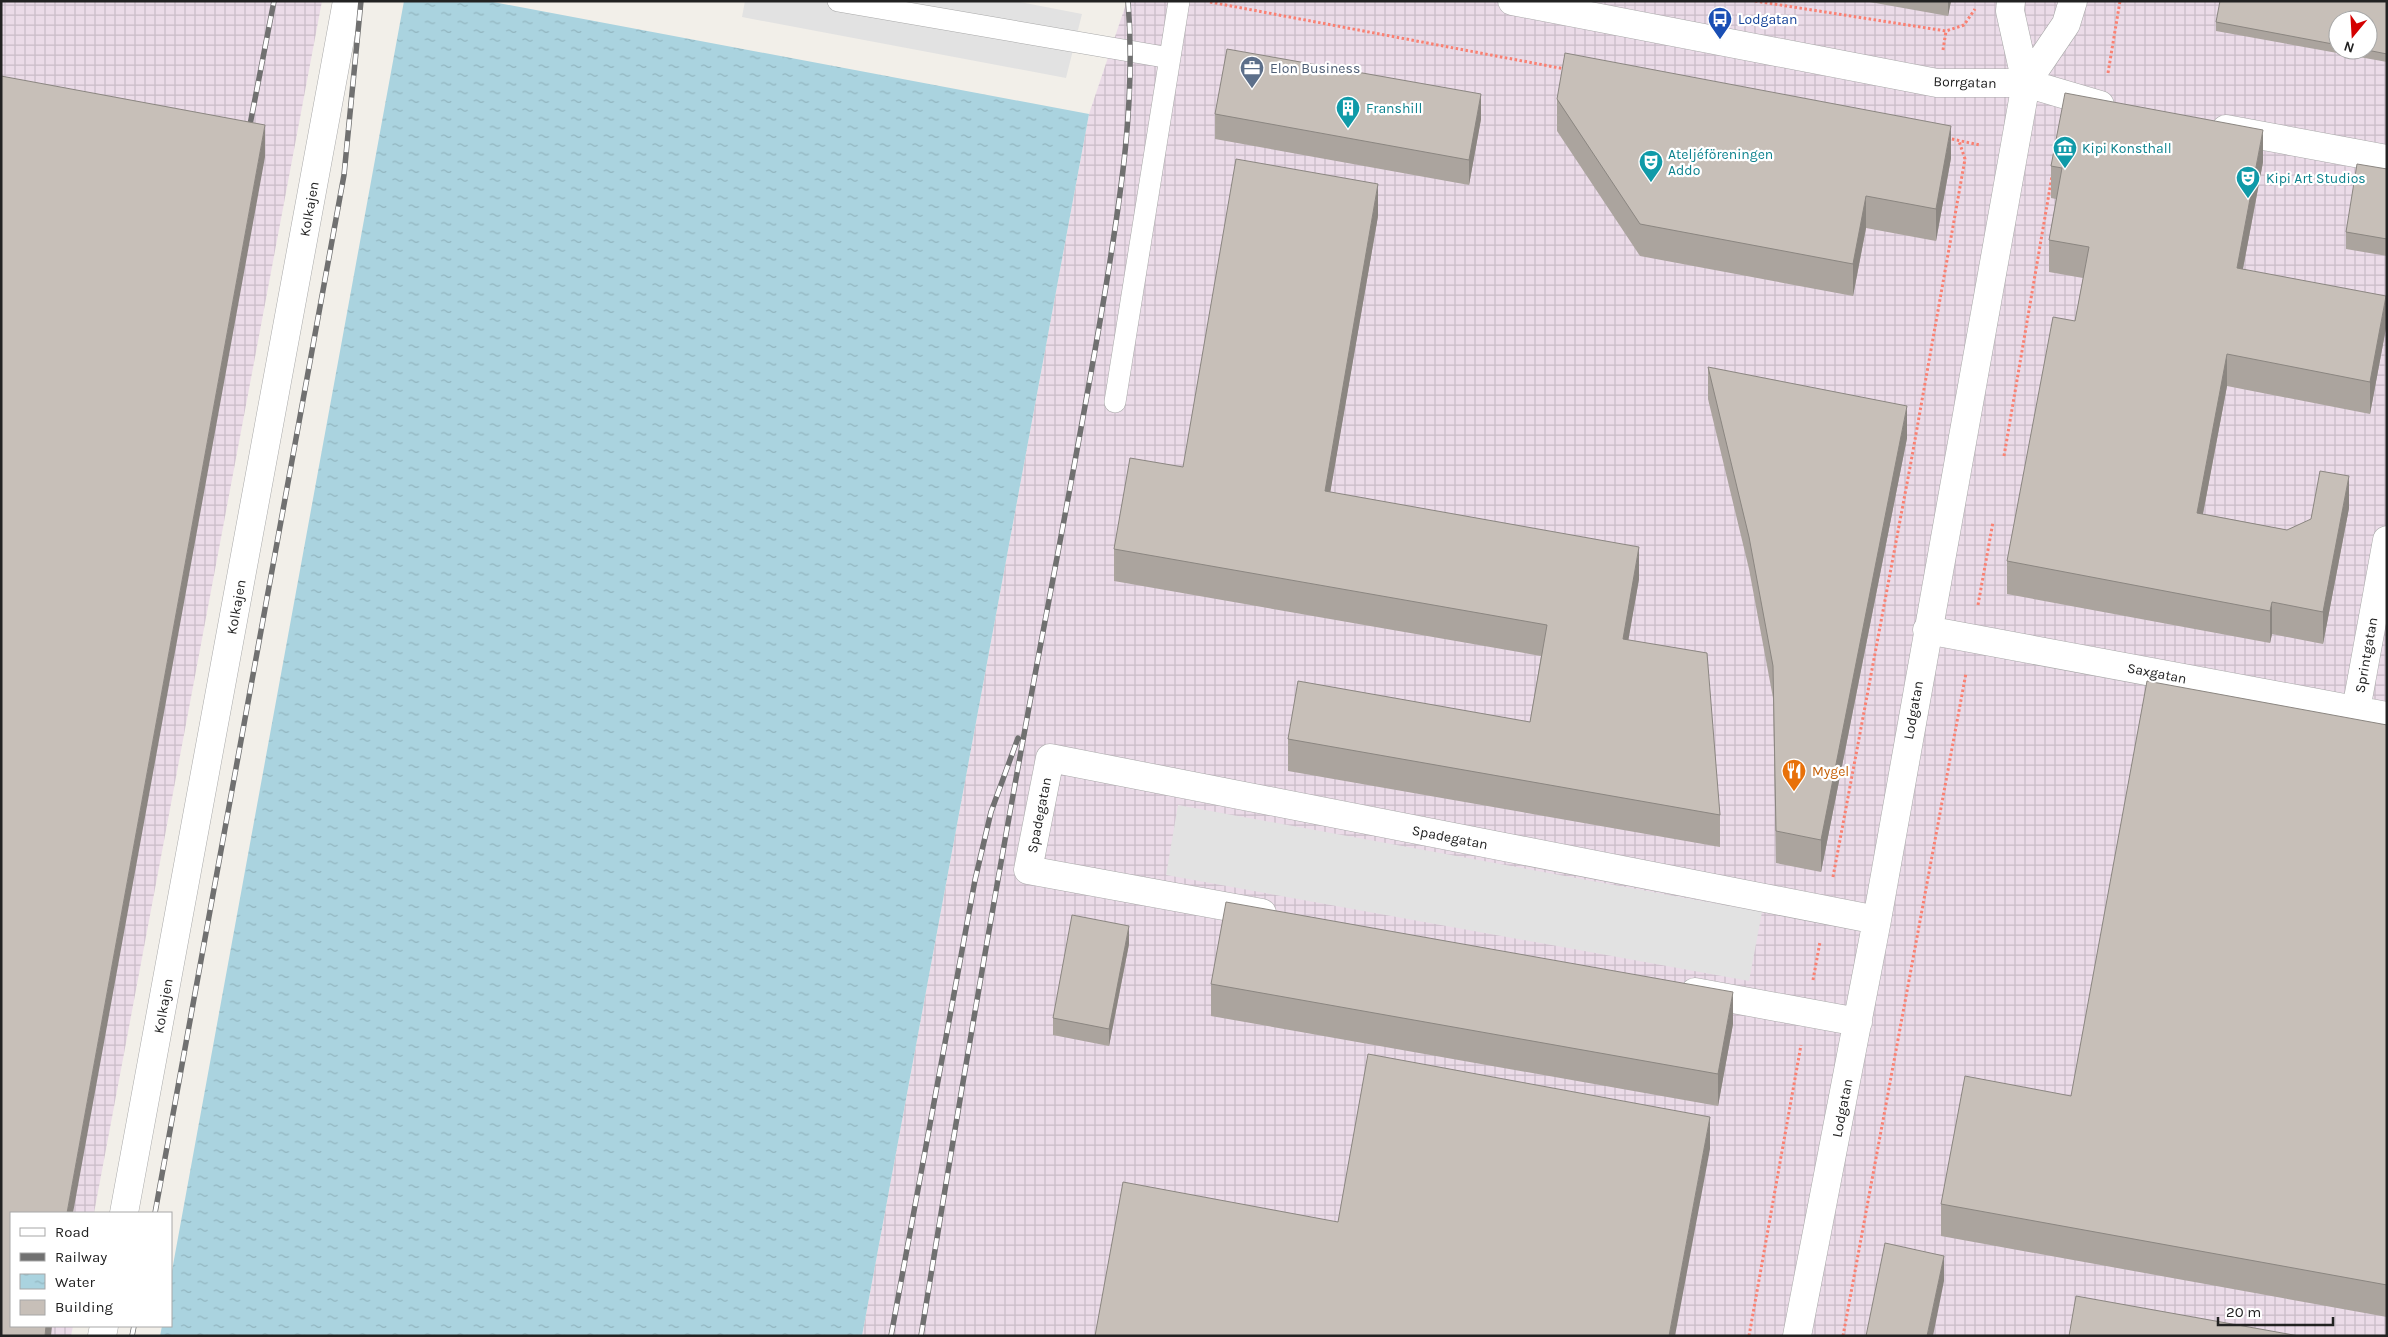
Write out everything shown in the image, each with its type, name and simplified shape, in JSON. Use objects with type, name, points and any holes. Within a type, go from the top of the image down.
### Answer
[{"type":"street","name":"Kolkajen","points":[[124,1212],[347,1]]},
{"type":"street","name":"Borrgatan","points":[[1512,1],[1937,83],[2026,83],[2114,108]]},
{"type":"street","name":"Lodgatan","points":[[2012,1],[2010,10],[2026,83]]},
{"type":"street","name":"Lodgatan","points":[[1797,1336],[1877,920],[1927,630],[2026,83],[2068,9]]},
{"type":"street","points":[[2202,124],[2387,158]]},
{"type":"street","name":"Sprintgatan","points":[[2356,710],[2387,540]]},
{"type":"street","name":"Saxgatan","points":[[1927,630],[2387,716]]},
{"type":"street","name":"Spadegatan","points":[[1282,916],[1028,870],[1050,758],[1877,920]]},
{"type":"street","points":[[1672,988],[1858,1022]]},
{"type":"lane","points":[[838,1],[1170,58]]},
{"type":"lane","points":[[1115,402],[1179,1]]},
{"type":"path","points":[[1204,1],[1572,70]]},
{"type":"path","points":[[1755,1],[1946,31],[1964,24],[1975,9]]},
{"type":"path","points":[[2114,108],[2120,1]]},
{"type":"path","points":[[1944,137],[2054,159],[2004,456]]},
{"type":"path","points":[[1749,1336],[1826,910],[1911,462],[1965,159],[1959,141]]},
{"type":"path","points":[[1843,1336],[1993,522]]},
{"type":"shaded area","points":[[1,1],[322,1],[94,1212],[10,1212],[10,1327],[73,1327],[71,1336],[1,1336]]},
{"type":"shaded area","points":[[745,1],[1015,1],[1082,14],[1066,78],[742,17]]},
{"type":"shaded area","points":[[1127,1],[2387,1],[2387,1336],[862,1336],[1089,114]]},
{"type":"shaded area","points":[[1178,805],[1762,912],[1749,981],[1166,875]]},
{"type":"water","points":[[404,1],[488,1],[1089,114],[862,1336],[160,1336],[162,1327],[172,1327],[172,1271]]},
{"type":"building","points":[[2220,1],[2387,1],[2387,54],[2378,52],[2378,10],[2328,10],[2328,43],[2216,22]]},
{"type":"building","name":"Franshill","points":[[1227,49],[1481,94],[1469,160],[1215,114]]},
{"type":"building","points":[[1565,53],[1951,126],[1936,209],[1866,196],[1853,264],[1640,224],[1557,99]]},
{"type":"building","points":[[1,76],[265,125],[67,1212],[10,1212],[10,1327],[46,1327],[45,1336],[1,1336]]},
{"type":"building","points":[[2065,93],[2263,130],[2237,268],[2386,296],[2370,382],[2227,354],[2197,513],[2287,530],[2311,519],[2320,471],[2349,476],[2323,612],[2272,602],[2270,611],[2007,561],[2053,317],[2075,321],[2089,247],[2049,240],[2062,168],[2051,166]]},
{"type":"building","points":[[1236,159],[1378,184],[1325,491],[1639,547],[1623,639],[1707,653],[1720,815],[1288,739],[1298,681],[1530,722],[1547,625],[1114,549],[1130,458],[1183,467]]},
{"type":"building","points":[[2357,164],[2387,169],[2387,239],[2346,232]]},
{"type":"building","points":[[1708,367],[1907,406],[1821,840],[1776,831],[1773,666],[1749,537]]},
{"type":"building","points":[[2147,681],[2387,725],[2387,1285],[1941,1204],[1965,1076],[2071,1096]]},
{"type":"building","points":[[1226,902],[1733,992],[1718,1074],[1211,984]]},
{"type":"building","points":[[1072,915],[1129,926],[1109,1029],[1053,1018]]},
{"type":"building","points":[[1368,1054],[1710,1117],[1669,1336],[1095,1336],[1123,1182],[1338,1222]]},
{"type":"building","points":[[1885,1243],[1944,1256],[1927,1336],[1866,1336]]},
{"type":"building","points":[[2076,1296],[2299,1336],[2069,1336]]},
{"type":"railway","points":[[248,135],[274,1]]},
{"type":"railway","points":[[155,1212],[344,175],[361,1]]},
{"type":"railway","points":[[921,1336],[1001,863],[1111,256],[1128,111],[1130,74],[1128,1]]},
{"type":"railway","points":[[891,1336],[975,880],[991,812],[1018,738]]},
{"type":"railway","points":[[132,1336],[134,1327]]},
{"type":"place","name":"Lodgatan","points":[[1720,40]]},
{"type":"place","name":"Elon Business","points":[[1252,89]]},
{"type":"place","name":"Franshill","points":[[1348,129]]},
{"type":"place","name":"Kipi Konsthall","points":[[2065,169]]},
{"type":"place","name":"Ateljéföreningen Addo","points":[[1651,183]]},
{"type":"place","name":"Kipi Art Studios","points":[[2248,199]]},
{"type":"place","name":"Mygel","points":[[1794,792]]}]
